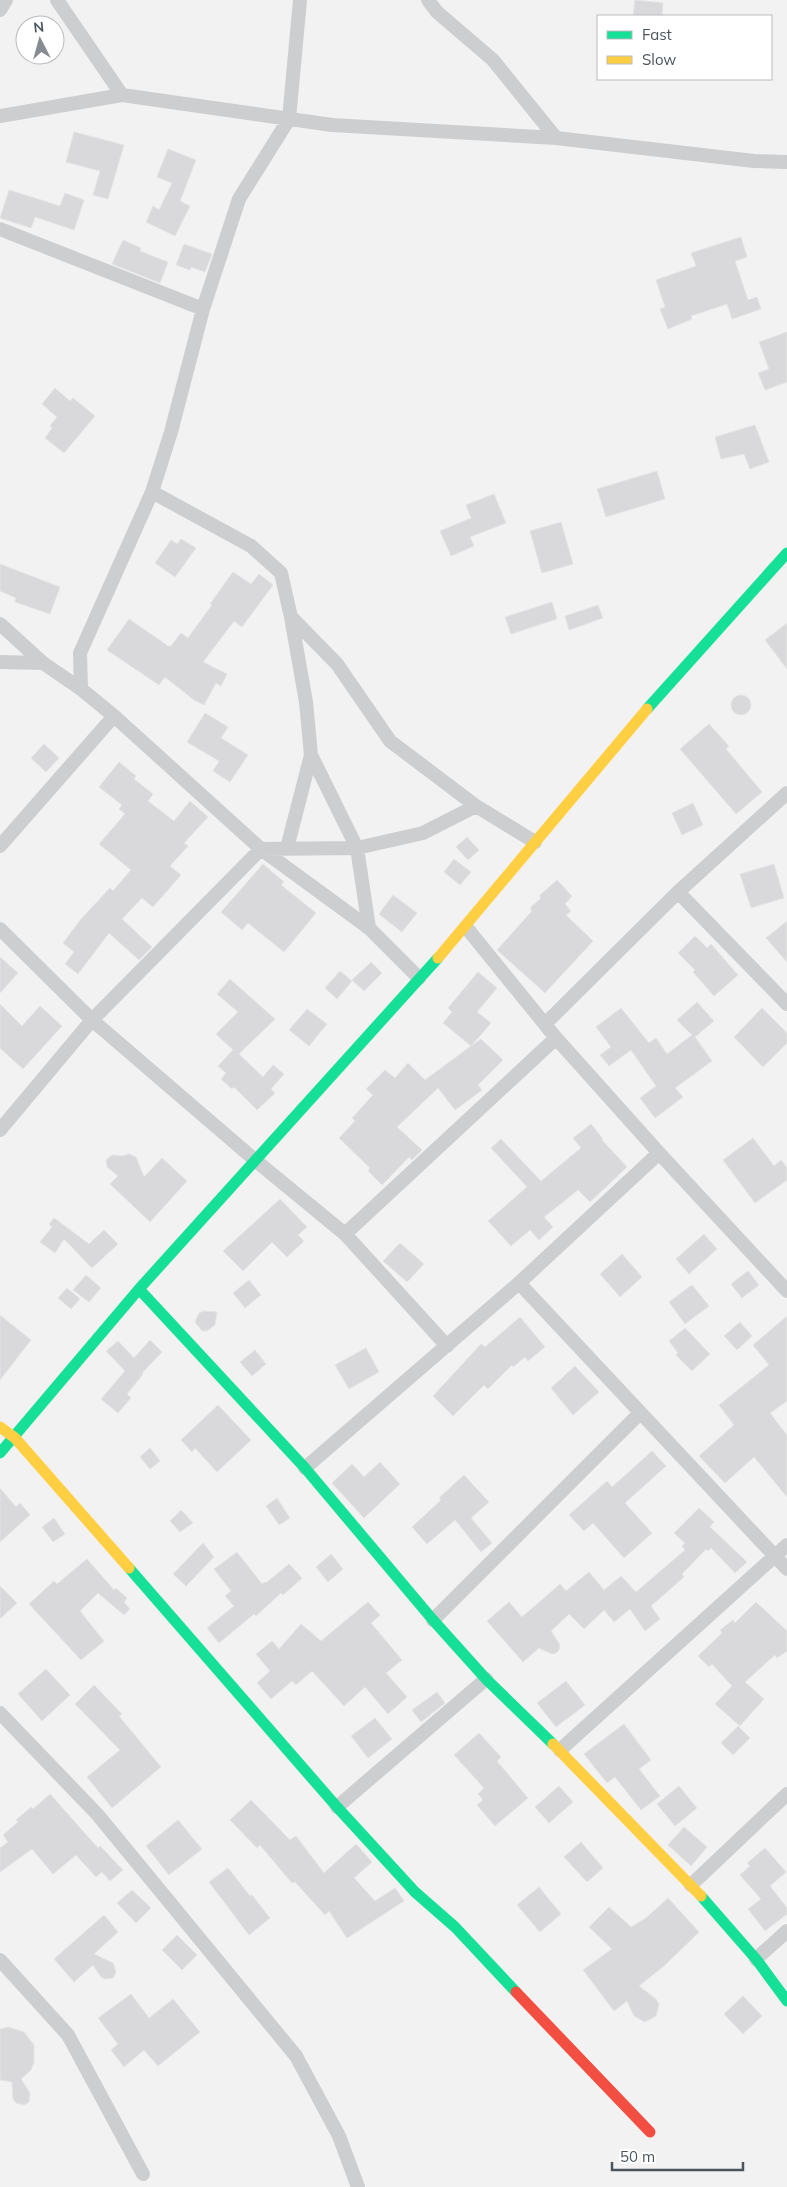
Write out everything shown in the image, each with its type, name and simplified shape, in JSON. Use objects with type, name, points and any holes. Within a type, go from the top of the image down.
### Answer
[{"type":"street","points":[[0,10],[6,0]]},
{"type":"street","points":[[57,0],[122,95]]},
{"type":"street","points":[[81,689],[80,653],[152,492],[171,432],[203,309],[239,199],[289,119],[300,0]]},
{"type":"street","points":[[428,0],[437,12],[493,60],[556,138]]},
{"type":"street","points":[[0,116],[122,95],[332,124],[556,138],[754,161],[787,162]]},
{"type":"street","points":[[0,229],[203,309]]},
{"type":"street","points":[[152,492],[250,546],[281,573],[306,702],[311,755],[288,848]]},
{"type":"street","points":[[0,1453],[15,1438],[76,1362],[139,1289],[466,927],[660,694],[787,554]]},
{"type":"street","points":[[291,617],[337,664],[390,741],[476,806],[535,842]]},
{"type":"street","points":[[0,624],[43,663],[81,689],[114,716],[262,849],[369,928],[419,978]]},
{"type":"street","points":[[0,662],[43,663]]},
{"type":"street","points":[[0,846],[114,716]]},
{"type":"street","points":[[311,755],[357,848],[369,928]]},
{"type":"street","points":[[545,1024],[678,892],[787,793]]},
{"type":"street","points":[[0,1130],[92,1020],[262,849],[357,848],[423,833],[476,806]]},
{"type":"street","points":[[678,892],[787,1004]]},
{"type":"street","points":[[466,927],[556,1038],[787,1291]]},
{"type":"street","points":[[0,929],[92,1020],[255,1160],[345,1234],[446,1346]]},
{"type":"street","points":[[345,1234],[556,1038]]},
{"type":"street","points":[[305,1468],[519,1283],[659,1153]]},
{"type":"street","points":[[519,1283],[787,1569]]},
{"type":"street","points":[[139,1289],[305,1468],[433,1620],[486,1678],[560,1750],[690,1885],[756,1959],[787,2001]]},
{"type":"street","points":[[433,1620],[640,1413]]},
{"type":"street","points":[[0,1427],[15,1438],[337,1807],[415,1892],[455,1927],[650,2132]]},
{"type":"street","points":[[560,1750],[787,1545]]},
{"type":"street","points":[[337,1807],[486,1678]]},
{"type":"street","points":[[0,1713],[97,1814],[296,2056],[339,2136],[358,2187]]},
{"type":"street","points":[[690,1885],[787,1794]]},
{"type":"street","points":[[756,1959],[787,1931]]},
{"type":"street","points":[[0,1960],[68,2035],[143,2174]]},
{"type":"building","points":[[635,0],[663,3],[662,15],[633,15]]},
{"type":"building","points":[[74,132],[124,145],[108,199],[93,195],[100,171],[66,162]]},
{"type":"building","points":[[168,149],[196,160],[180,201],[190,206],[175,236],[146,222],[153,206],[159,210],[172,183],[157,177]]},
{"type":"building","points":[[9,190],[60,206],[65,193],[84,200],[74,230],[35,217],[31,228],[0,218]]},
{"type":"building","points":[[741,237],[747,257],[735,261],[748,300],[757,297],[761,309],[732,319],[727,304],[691,316],[692,319],[668,329],[660,309],[665,307],[656,280],[696,266],[691,253]]},
{"type":"building","points":[[123,240],[141,248],[140,251],[168,262],[160,283],[112,264]]},
{"type":"building","points":[[184,244],[212,254],[205,272],[191,267],[190,270],[176,265]]},
{"type":"building","points":[[787,332],[787,382],[765,390],[758,373],[769,369],[759,342]]},
{"type":"building","points":[[55,388],[70,401],[73,398],[95,416],[64,453],[45,438],[52,428],[50,426],[57,417],[42,404]]},
{"type":"building","points":[[755,425],[769,462],[750,469],[744,454],[721,459],[715,437]]},
{"type":"building","points":[[657,471],[665,499],[606,517],[597,489]]},
{"type":"building","points":[[494,494],[506,523],[470,537],[474,546],[451,556],[440,531],[471,518],[466,505]]},
{"type":"building","points":[[561,522],[573,564],[542,573],[530,531]]},
{"type":"building","points":[[181,539],[196,548],[175,577],[155,563],[171,540],[177,544]]},
{"type":"building","points":[[0,564],[60,587],[50,614],[15,602],[16,598],[0,591]]},
{"type":"building","points":[[233,572],[251,584],[259,574],[273,585],[242,627],[234,621],[203,662],[227,674],[221,686],[216,683],[204,705],[194,700],[165,677],[159,685],[107,650],[129,619],[168,646],[171,646],[181,633],[188,638]]},
{"type":"building","points":[[552,602],[557,619],[511,634],[505,617]]},
{"type":"building","points":[[598,605],[603,618],[569,630],[565,616]]},
{"type":"building","points":[[787,623],[787,669],[765,640]]},
{"type":"building","points":[[741,695],[748,698],[751,705],[748,712],[741,715],[734,712],[731,705],[734,698]]},
{"type":"building","points":[[205,713],[228,727],[221,738],[248,755],[230,782],[213,771],[219,761],[187,742]]},
{"type":"building","points":[[709,724],[729,746],[726,749],[762,792],[736,814],[680,749]]},
{"type":"building","points":[[44,744],[59,758],[46,772],[31,758]]},
{"type":"building","points":[[119,762],[136,776],[134,779],[153,794],[148,801],[174,821],[190,801],[208,817],[184,843],[188,846],[170,866],[181,875],[153,907],[142,898],[122,919],[152,947],[139,960],[109,933],[78,974],[65,964],[74,952],[63,943],[81,919],[110,888],[113,891],[131,870],[99,844],[125,814],[119,809],[122,805],[99,787]]},
{"type":"building","points":[[693,803],[703,825],[682,835],[672,813]]},
{"type":"building","points":[[467,837],[479,850],[468,860],[456,847]]},
{"type":"building","points":[[454,859],[471,872],[460,885],[444,872]]},
{"type":"building","points":[[263,864],[284,882],[281,885],[316,913],[284,952],[248,923],[242,930],[221,912]]},
{"type":"building","points":[[774,864],[784,898],[751,908],[740,874]]},
{"type":"building","points":[[557,880],[572,896],[565,904],[571,911],[566,915],[593,941],[545,993],[497,950],[532,911],[530,908],[541,898],[539,896]]},
{"type":"building","points":[[393,895],[417,913],[402,932],[379,914]]},
{"type":"building","points":[[787,921],[787,962],[766,938]]},
{"type":"building","points":[[695,936],[707,948],[711,944],[738,975],[714,996],[693,972],[695,970],[678,953]]},
{"type":"building","points":[[0,957],[18,973],[0,993]]},
{"type":"building","points":[[371,962],[382,973],[364,991],[352,980]]},
{"type":"building","points":[[340,971],[352,981],[337,999],[325,988]]},
{"type":"building","points":[[478,972],[497,988],[477,1012],[491,1023],[471,1046],[443,1023],[452,1012],[448,1008]]},
{"type":"building","points":[[230,979],[275,1019],[239,1054],[263,1077],[273,1065],[284,1074],[271,1089],[275,1093],[257,1110],[234,1087],[232,1089],[221,1079],[226,1073],[218,1066],[233,1050],[216,1034],[238,1012],[217,994]]},
{"type":"building","points":[[697,1002],[714,1021],[695,1037],[712,1061],[675,1088],[683,1097],[655,1118],[640,1098],[656,1086],[631,1050],[609,1066],[600,1055],[611,1047],[596,1027],[621,1008],[649,1043],[656,1038],[667,1054],[692,1035],[677,1020]]},
{"type":"building","points":[[0,1004],[22,1026],[40,1006],[62,1026],[23,1069],[0,1048]]},
{"type":"building","points":[[762,1008],[787,1033],[787,1043],[763,1067],[734,1037]]},
{"type":"building","points":[[307,1009],[327,1024],[309,1046],[289,1030]]},
{"type":"building","points":[[481,1039],[503,1060],[478,1085],[482,1090],[455,1110],[438,1088],[397,1127],[422,1150],[412,1160],[409,1157],[382,1185],[368,1171],[370,1168],[339,1138],[355,1121],[352,1118],[373,1095],[366,1089],[385,1070],[395,1078],[408,1063],[425,1080]]},
{"type":"building","points":[[591,1124],[602,1140],[627,1167],[590,1202],[578,1190],[544,1217],[553,1227],[539,1240],[530,1230],[511,1246],[488,1221],[527,1187],[491,1148],[501,1139],[541,1181],[581,1148],[573,1138]]},
{"type":"building","points":[[753,1138],[774,1166],[781,1160],[787,1168],[787,1180],[755,1203],[723,1160]]},
{"type":"building","points":[[129,1154],[136,1157],[144,1177],[162,1158],[187,1181],[150,1222],[110,1184],[118,1176],[107,1167],[106,1160],[112,1155],[122,1156]]},
{"type":"building","points":[[280,1199],[307,1227],[298,1235],[304,1241],[287,1257],[272,1242],[243,1271],[223,1251]]},
{"type":"building","points":[[54,1218],[89,1244],[104,1230],[118,1244],[92,1268],[64,1239],[55,1253],[40,1242],[52,1227],[49,1224]]},
{"type":"building","points":[[704,1234],[717,1249],[689,1274],[676,1259]]},
{"type":"building","points":[[400,1243],[424,1264],[407,1282],[383,1261]]},
{"type":"building","points":[[622,1254],[642,1277],[620,1297],[600,1274]]},
{"type":"building","points":[[748,1271],[759,1285],[742,1298],[731,1284]]},
{"type":"building","points":[[86,1275],[101,1288],[89,1302],[73,1290]]},
{"type":"building","points":[[249,1280],[261,1295],[245,1308],[233,1293]]},
{"type":"building","points":[[692,1285],[709,1306],[685,1324],[669,1302]]},
{"type":"building","points":[[67,1288],[80,1299],[71,1309],[58,1298]]},
{"type":"building","points":[[204,1311],[217,1312],[215,1325],[207,1331],[202,1331],[195,1322],[199,1313]]},
{"type":"building","points":[[0,1315],[31,1340],[0,1380]]},
{"type":"building","points":[[787,1316],[787,1401],[770,1413],[787,1435],[787,1497],[754,1457],[725,1483],[699,1456],[734,1425],[719,1405],[769,1365],[753,1345]]},
{"type":"building","points":[[520,1317],[545,1347],[528,1361],[525,1357],[513,1367],[512,1365],[488,1389],[484,1385],[453,1416],[433,1396],[481,1344],[485,1347]]},
{"type":"building","points":[[740,1322],[752,1336],[737,1350],[724,1336]]},
{"type":"building","points":[[685,1328],[710,1354],[692,1371],[676,1355],[678,1353],[669,1341]]},
{"type":"building","points":[[150,1340],[162,1352],[142,1373],[127,1394],[131,1398],[118,1413],[101,1399],[125,1371],[106,1351],[118,1341],[134,1358]]},
{"type":"building","points":[[366,1348],[379,1372],[349,1389],[335,1365]]},
{"type":"building","points":[[255,1350],[266,1364],[252,1376],[240,1362]]},
{"type":"building","points":[[575,1366],[599,1392],[573,1415],[551,1388]]},
{"type":"building","points":[[218,1405],[251,1440],[217,1472],[195,1448],[192,1452],[181,1440]]},
{"type":"building","points":[[150,1448],[160,1461],[150,1469],[140,1457]]},
{"type":"building","points":[[652,1451],[666,1466],[625,1503],[652,1533],[624,1558],[593,1523],[584,1531],[569,1515],[607,1481],[612,1487]]},
{"type":"building","points":[[380,1462],[400,1484],[364,1518],[332,1483],[352,1464],[364,1477]]},
{"type":"building","points":[[464,1475],[489,1502],[471,1518],[492,1543],[481,1552],[455,1520],[427,1544],[412,1527]]},
{"type":"building","points":[[0,1488],[16,1507],[20,1503],[30,1515],[0,1542]]},
{"type":"building","points":[[277,1498],[290,1518],[279,1525],[266,1506]]},
{"type":"building","points":[[699,1508],[714,1522],[710,1527],[747,1562],[735,1573],[711,1548],[708,1551],[706,1549],[682,1574],[684,1577],[651,1606],[660,1619],[645,1631],[630,1609],[614,1622],[604,1610],[584,1629],[569,1614],[551,1631],[560,1645],[559,1650],[552,1654],[539,1648],[523,1662],[487,1621],[509,1602],[522,1617],[560,1584],[566,1591],[589,1572],[604,1590],[621,1576],[636,1592],[685,1550],[682,1546],[685,1543],[674,1533]]},
{"type":"building","points":[[181,1510],[193,1523],[180,1532],[170,1521]]},
{"type":"building","points":[[54,1518],[65,1534],[53,1542],[42,1527]]},
{"type":"building","points":[[203,1543],[214,1557],[186,1586],[173,1574]]},
{"type":"building","points":[[237,1552],[262,1584],[266,1583],[289,1564],[302,1578],[283,1595],[281,1593],[256,1616],[254,1614],[219,1643],[207,1628],[234,1606],[225,1596],[231,1591],[214,1569]]},
{"type":"building","points":[[331,1554],[343,1569],[328,1582],[316,1567]]},
{"type":"building","points":[[87,1559],[114,1590],[116,1588],[127,1598],[124,1602],[130,1609],[124,1615],[98,1593],[80,1611],[104,1641],[81,1660],[29,1604],[54,1581],[57,1584]]},
{"type":"building","points":[[0,1586],[17,1603],[0,1619]]},
{"type":"building","points":[[368,1602],[380,1615],[371,1623],[402,1660],[386,1673],[407,1697],[388,1714],[365,1687],[344,1706],[312,1671],[296,1685],[292,1681],[271,1699],[257,1683],[270,1671],[256,1654],[272,1641],[279,1649],[301,1624],[321,1641]]},
{"type":"building","points":[[756,1602],[787,1631],[787,1651],[777,1658],[775,1655],[745,1682],[764,1699],[740,1726],[715,1704],[732,1686],[712,1664],[709,1667],[698,1656],[722,1633],[720,1630],[733,1620],[735,1623]]},
{"type":"building","points":[[46,1669],[70,1695],[42,1721],[18,1694]]},
{"type":"building","points":[[566,1681],[585,1705],[556,1727],[537,1703]]},
{"type":"building","points":[[94,1685],[122,1714],[119,1716],[161,1767],[112,1808],[87,1777],[120,1750],[75,1704]]},
{"type":"building","points":[[437,1692],[445,1703],[421,1722],[412,1710]]},
{"type":"building","points":[[375,1718],[392,1739],[368,1758],[351,1736]]},
{"type":"building","points":[[624,1724],[651,1760],[639,1769],[660,1796],[641,1810],[615,1777],[607,1783],[584,1754]]},
{"type":"building","points":[[738,1726],[750,1738],[733,1755],[721,1743]]},
{"type":"building","points":[[479,1733],[501,1757],[497,1761],[528,1798],[495,1826],[477,1805],[483,1800],[478,1794],[484,1788],[454,1755]]},
{"type":"building","points":[[559,1786],[573,1802],[549,1823],[535,1807]]},
{"type":"building","points":[[679,1786],[697,1808],[675,1826],[657,1804]]},
{"type":"building","points":[[50,1794],[98,1848],[100,1846],[123,1870],[110,1881],[102,1872],[96,1877],[76,1855],[53,1874],[32,1849],[0,1872],[0,1848],[8,1842],[3,1835],[18,1822],[16,1820],[31,1807],[33,1809]]},
{"type":"building","points":[[251,1800],[290,1840],[296,1836],[324,1873],[356,1844],[372,1862],[354,1878],[375,1901],[395,1888],[404,1901],[347,1938],[329,1911],[325,1915],[295,1882],[292,1883],[260,1845],[257,1848],[230,1820]]},
{"type":"building","points":[[178,1820],[202,1849],[169,1875],[146,1846]]},
{"type":"building","points":[[684,1827],[707,1847],[691,1866],[668,1845]]},
{"type":"building","points":[[581,1842],[603,1868],[587,1882],[564,1857]]},
{"type":"building","points":[[765,1848],[786,1872],[770,1886],[787,1908],[787,1914],[765,1931],[748,1909],[761,1899],[740,1875],[750,1866],[747,1863]]},
{"type":"building","points":[[228,1868],[270,1918],[249,1935],[209,1882]]},
{"type":"building","points":[[539,1887],[561,1914],[540,1932],[517,1905]]},
{"type":"building","points":[[132,1890],[151,1908],[136,1923],[117,1903]]},
{"type":"building","points":[[668,1898],[699,1932],[665,1965],[639,1986],[656,1999],[659,2004],[656,2016],[645,2022],[634,2016],[627,2001],[614,2011],[583,1970],[612,1949],[589,1927],[609,1907],[631,1927],[646,1918]]},
{"type":"building","points":[[104,1915],[118,1932],[94,1954],[113,1963],[116,1972],[113,1978],[105,1979],[101,1977],[93,1965],[74,1982],[54,1959]]},
{"type":"building","points":[[177,1935],[197,1955],[182,1970],[162,1950]]},
{"type":"building","points":[[131,1994],[149,2018],[173,1999],[200,2032],[158,2066],[144,2050],[124,2067],[111,2050],[118,2044],[98,2018]]},
{"type":"building","points":[[743,1996],[762,2016],[743,2034],[724,2014]]},
{"type":"building","points":[[8,2027],[24,2032],[34,2045],[34,2062],[31,2070],[21,2079],[30,2093],[29,2102],[24,2105],[16,2103],[13,2099],[12,2082],[0,2080],[0,2029]]},
{"type":"traffic: fast","points":[[647,709],[787,553]]},
{"type":"traffic: fast","points":[[0,1453],[139,1289],[438,958]]},
{"type":"traffic: fast","points":[[139,1289],[305,1468],[433,1620],[486,1679],[553,1744]]},
{"type":"traffic: fast","points":[[129,1568],[337,1807],[415,1892],[455,1927],[516,1992]]},
{"type":"traffic: fast","points":[[701,1896],[756,1959],[787,2001]]},
{"type":"traffic: slow","points":[[438,958],[647,709]]},
{"type":"traffic: slow","points":[[0,1427],[15,1438],[129,1568]]},
{"type":"traffic: slow","points":[[553,1744],[701,1896]]},
{"type":"traffic: jam","points":[[516,1992],[650,2132]]}]
